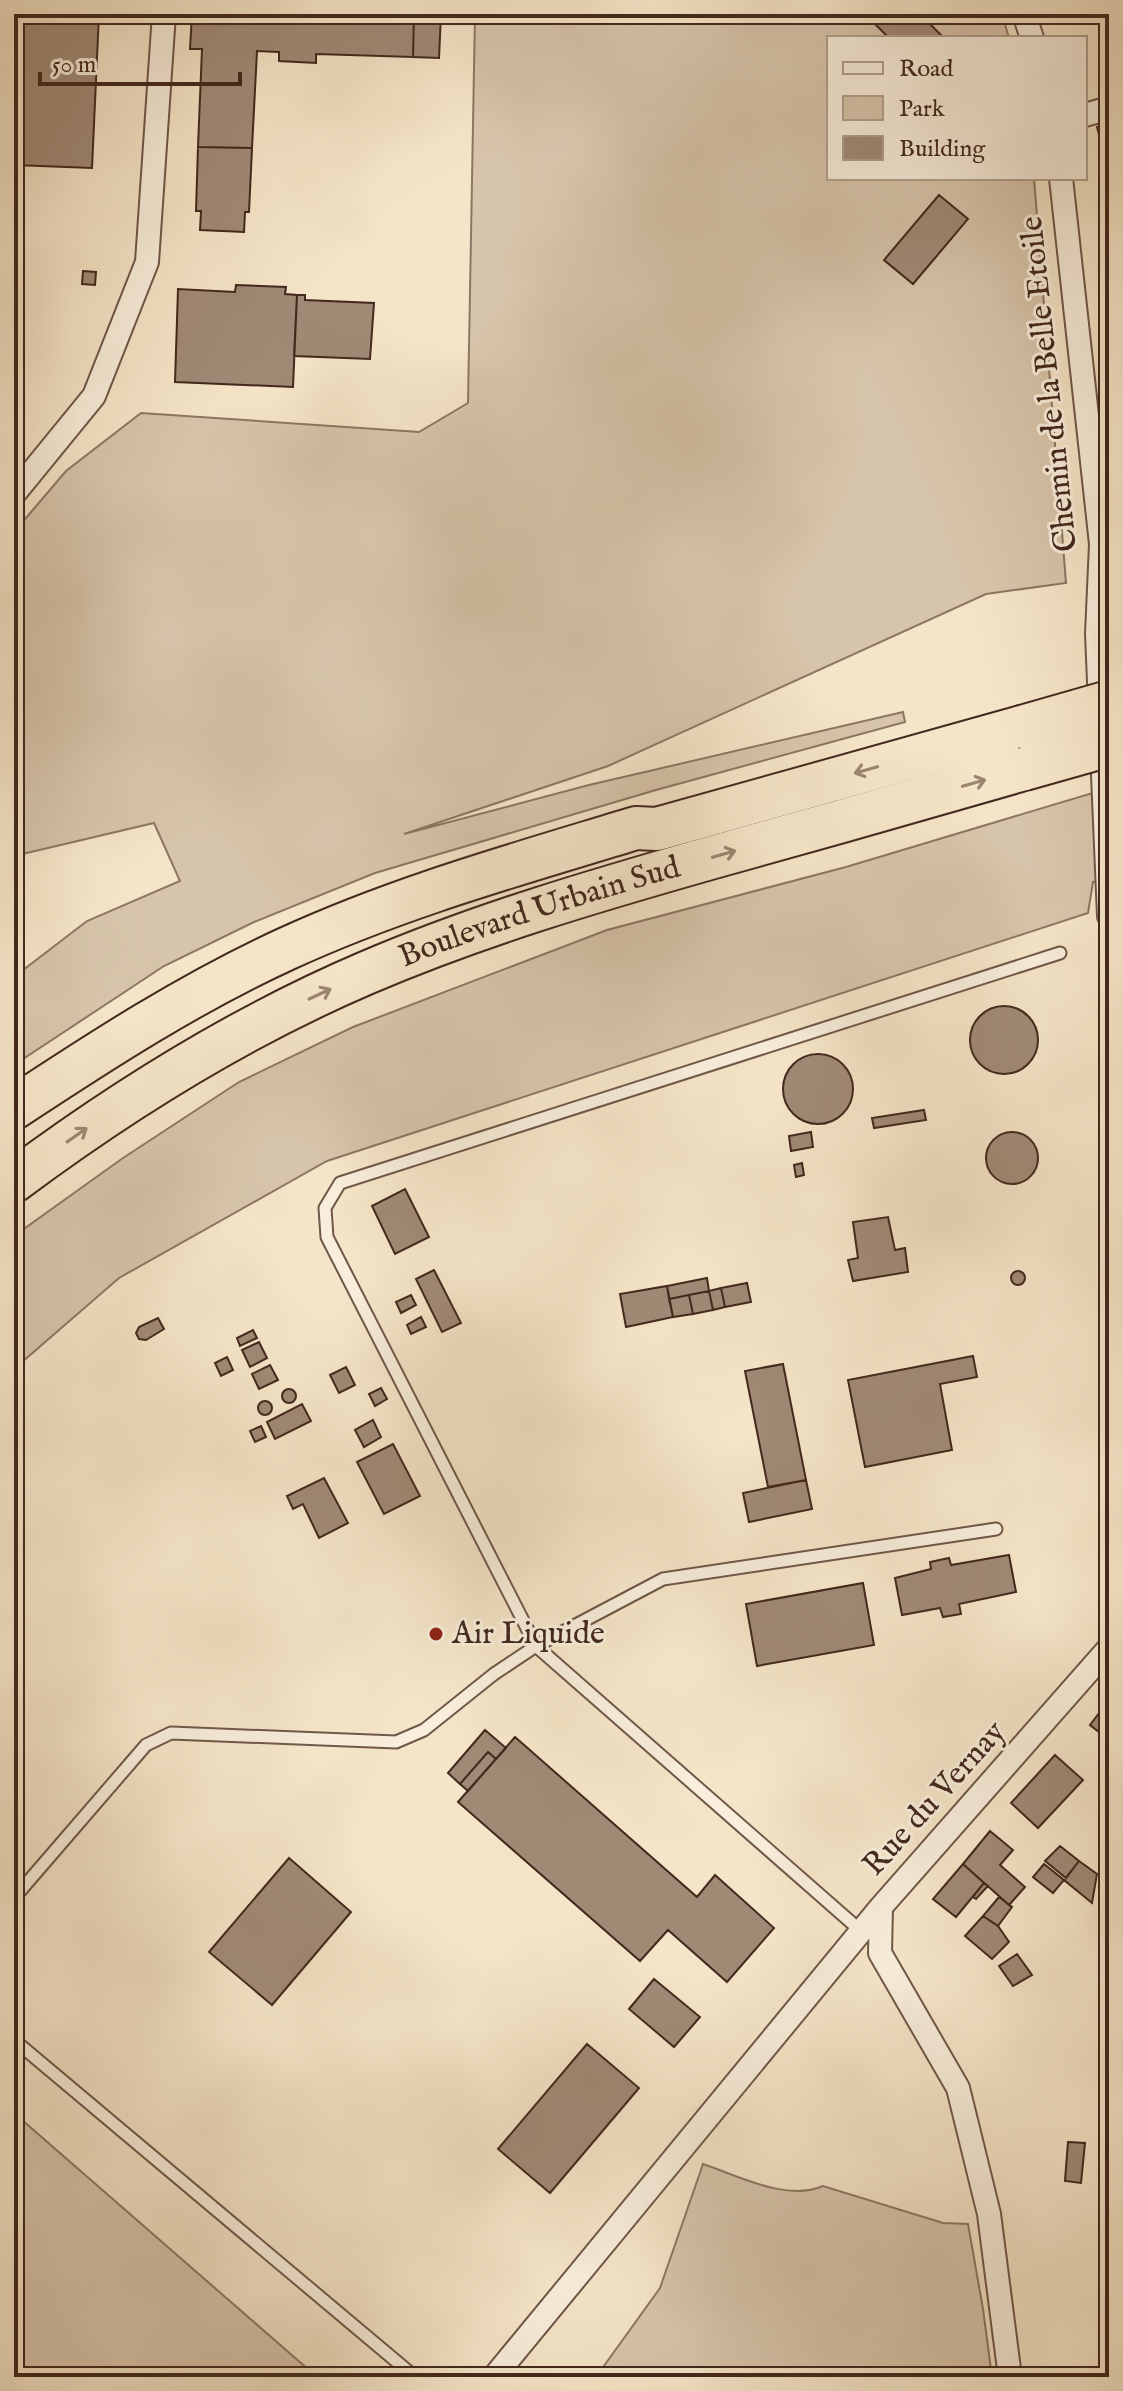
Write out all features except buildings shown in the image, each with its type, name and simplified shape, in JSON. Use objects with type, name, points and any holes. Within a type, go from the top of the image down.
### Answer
[{"type":"highway","name":"Boulevard Urbain Sud","points":[[657,829],[1109,702]]},
{"type":"highway","name":"Boulevard Urbain Sud","points":[[14,1181],[104,1116],[183,1066],[250,1029],[366,973],[465,934],[577,896],[1109,745]]},
{"type":"highway","points":[[14,1077],[194,969],[240,945],[335,904],[460,862],[621,817],[657,829]]},
{"type":"highway","points":[[14,1108],[166,1010],[287,948],[466,880],[636,828],[657,829]]},
{"type":"highway","points":[[14,1137],[115,1067],[176,1030],[297,966],[459,900],[640,842],[657,829]]},
{"type":"street","points":[[14,494],[94,396],[147,262],[164,14]]},
{"type":"street","points":[[1024,14],[1031,36]]},
{"type":"street","points":[[1087,114],[1109,108]]},
{"type":"street","name":"Chemin de la Belle Etoile","points":[[1061,180],[1101,544],[1097,634],[1109,916]]},
{"type":"street","name":"Rue du Vernay","points":[[1010,2377],[989,2214],[958,2088],[880,1953],[881,1907],[1109,1648]]},
{"type":"street","points":[[494,2377],[881,1907]]},
{"type":"lane","points":[[861,1931],[536,1646],[327,1237],[325,1208],[340,1183],[1060,953]]},
{"type":"lane","points":[[14,1898],[146,1745],[171,1733],[396,1742],[424,1730],[494,1674],[536,1646],[663,1579],[996,1529]]},
{"type":"lane","points":[[14,2040],[415,2377]]},
{"type":"green space","points":[[475,14],[1002,14],[1008,36],[827,36],[827,180],[1034,180],[1066,583],[986,594],[608,766],[404,834],[589,785],[903,712],[905,722],[656,790],[375,873],[254,922],[164,966],[14,1065],[14,977],[87,921],[180,881],[154,823],[14,856],[14,532],[66,471],[141,413],[419,432],[468,403]]},
{"type":"green space","points":[[1109,788],[1109,880],[1093,882],[1088,913],[327,1161],[119,1278],[14,1369],[14,1236],[123,1158],[239,1082],[353,1027],[607,930],[846,867]]},
{"type":"green space","points":[[14,2113],[317,2377],[14,2377]]},
{"type":"green space","points":[[703,2164],[763,2186],[794,2191],[823,2186],[943,2223],[968,2224],[992,2377],[596,2377],[660,2288]]},
{"type":"place","name":"Air Liquide","points":[[436,1634]]}]
